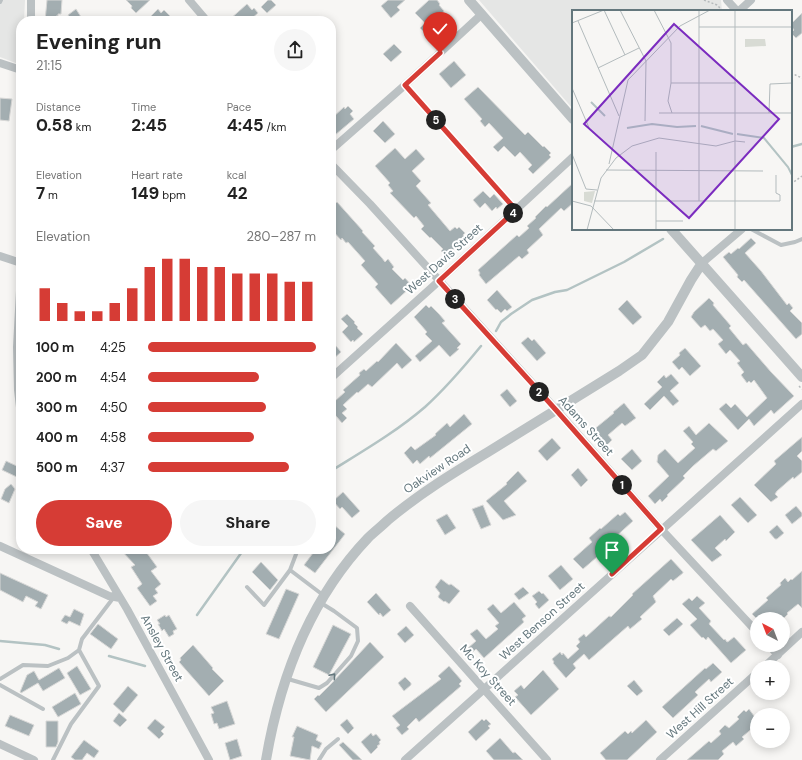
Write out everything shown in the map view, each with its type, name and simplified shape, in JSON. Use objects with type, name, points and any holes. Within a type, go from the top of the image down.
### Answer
[{"type":"street","points":[[31,0],[31,16]]},
{"type":"street","points":[[188,0],[202,16]]},
{"type":"street","points":[[469,0],[572,118]]},
{"type":"street","points":[[727,0],[737,10]]},
{"type":"street","points":[[739,10],[751,0]]},
{"type":"street","points":[[336,146],[482,14]]},
{"type":"street","points":[[0,63],[16,68]]},
{"type":"street","name":"West Davis Street","points":[[336,374],[572,158]]},
{"type":"street","name":"Adams Street","points":[[336,169],[370,204],[661,529],[750,624]]},
{"type":"street","points":[[672,230],[702,262],[802,377]]},
{"type":"street","points":[[702,262],[741,230]]},
{"type":"street","points":[[0,256],[16,261]]},
{"type":"street","name":"Oakview Road","points":[[266,760],[272,724],[285,678],[309,622],[336,576],[368,538],[397,513],[442,480],[619,371],[642,355],[668,322],[702,262]]},
{"type":"street","name":"West Benson Street","points":[[405,760],[485,690],[661,529],[802,404]]},
{"type":"street","points":[[0,546],[16,553]]},
{"type":"street","points":[[17,554],[109,596],[117,598]]},
{"type":"street","name":"Ansley Street","points":[[94,554],[209,760]]},
{"type":"street","name":"Mc Koy Street","points":[[410,606],[547,760]]},
{"type":"street","points":[[772,660],[802,632]]},
{"type":"street","points":[[775,652],[778,655]]},
{"type":"street","name":"West Hill Street","points":[[660,760],[750,679]]},
{"type":"street","points":[[0,744],[34,760]]},
{"type":"lane","points":[[405,85],[516,210]]},
{"type":"lane","points":[[753,230],[781,245],[802,239]]},
{"type":"lane","points":[[247,587],[264,605],[290,570],[296,554]]},
{"type":"lane","points":[[285,678],[319,688],[327,683],[351,656],[358,641],[356,628],[334,611],[290,570]]},
{"type":"lane","points":[[0,679],[23,665],[48,666],[68,658],[79,650],[82,639],[117,598]]},
{"type":"lane","points":[[53,760],[71,724],[99,686],[79,650]]},
{"type":"lane","points":[[0,685],[43,709]]},
{"type":"lane","points":[[320,760],[326,749],[338,739]]},
{"type":"path","points":[[704,0],[717,5],[720,8]]},
{"type":"path","points":[[792,73],[802,78]]},
{"type":"path","points":[[792,183],[802,176]]},
{"type":"shaded area","points":[[0,0],[25,0],[24,16],[16,16],[16,63],[0,57]]},
{"type":"shaded area","points":[[479,0],[721,0],[722,10],[572,10],[572,108]]},
{"type":"building","points":[[47,0],[62,0],[61,14],[58,14],[58,16],[45,16]]},
{"type":"building","points":[[126,0],[150,0],[136,13]]},
{"type":"building","points":[[268,0],[271,0],[276,5],[267,13],[261,7]]},
{"type":"building","points":[[388,0],[405,0],[397,7],[400,10],[391,18],[381,6]]},
{"type":"building","points":[[429,0],[437,0],[444,11],[434,20],[438,24],[427,35],[420,28],[425,23],[415,13]]},
{"type":"building","points":[[247,4],[252,10],[254,8],[258,13],[255,16],[234,16]]},
{"type":"building","points":[[76,9],[80,16],[69,16]]},
{"type":"building","points":[[158,9],[161,13],[164,10],[170,16],[151,16]]},
{"type":"building","points":[[802,13],[802,33],[796,38],[792,34],[794,30],[792,23]]},
{"type":"building","points":[[394,44],[402,52],[391,62],[383,54]]},
{"type":"building","points":[[454,61],[466,75],[451,88],[439,74]]},
{"type":"building","points":[[478,87],[525,135],[528,132],[551,153],[549,155],[551,157],[533,174],[528,169],[532,165],[520,152],[515,157],[504,146],[498,152],[493,147],[503,138],[489,123],[485,127],[480,121],[482,119],[464,99]]},
{"type":"building","points":[[0,98],[12,99],[9,121],[0,120]]},
{"type":"building","points":[[348,106],[353,111],[350,114],[354,119],[336,134],[336,114],[344,107],[345,109]]},
{"type":"building","points":[[383,121],[395,134],[385,143],[373,131]]},
{"type":"building","points":[[395,148],[405,159],[416,149],[425,159],[412,171],[421,181],[416,186],[431,203],[428,205],[450,231],[455,227],[457,229],[459,227],[465,233],[463,235],[465,238],[447,256],[441,251],[443,249],[421,229],[424,226],[416,216],[414,218],[390,193],[393,191],[388,185],[390,183],[375,166]]},
{"type":"building","points":[[572,184],[572,204],[564,211],[561,208],[539,229],[543,235],[527,250],[529,253],[522,259],[519,256],[486,284],[479,275],[480,273],[478,270],[517,235],[519,237],[529,228],[527,226],[546,206],[547,207]]},
{"type":"building","points":[[483,191],[490,198],[494,194],[503,204],[497,209],[496,207],[492,211],[485,203],[480,208],[473,200]]},
{"type":"building","points":[[337,202],[363,231],[362,232],[375,246],[373,248],[385,262],[388,259],[394,267],[392,269],[403,280],[405,278],[412,286],[391,305],[375,287],[378,284],[361,265],[365,261],[348,242],[346,243],[342,238],[341,240],[336,234]]},
{"type":"building","points":[[751,238],[756,243],[745,253],[787,305],[789,303],[793,308],[790,311],[802,323],[802,334],[796,339],[744,280],[742,282],[737,277],[738,275],[723,257],[729,252],[731,254],[738,248],[739,249]]},
{"type":"building","points":[[497,290],[512,307],[507,311],[505,309],[501,313],[497,309],[496,310],[487,300]]},
{"type":"building","points":[[709,298],[731,326],[729,328],[743,345],[746,343],[794,396],[774,414],[771,410],[754,426],[749,419],[738,430],[719,409],[726,403],[731,408],[735,404],[747,417],[767,398],[754,380],[751,383],[749,381],[747,383],[741,375],[744,372],[737,363],[740,361],[730,350],[726,354],[718,344],[723,340],[713,329],[710,331],[705,325],[701,328],[691,317],[694,312]]},
{"type":"building","points":[[627,300],[642,317],[633,325],[618,309]]},
{"type":"building","points":[[426,305],[429,308],[431,306],[439,314],[445,321],[442,323],[461,344],[457,348],[459,349],[450,357],[439,345],[420,362],[415,356],[432,341],[425,334],[427,332],[414,317]]},
{"type":"building","points":[[347,314],[355,322],[354,323],[358,327],[357,328],[363,334],[354,342],[353,340],[351,342],[342,332],[348,326],[341,319]]},
{"type":"building","points":[[528,337],[532,341],[534,339],[546,353],[537,361],[521,343]]},
{"type":"building","points":[[396,343],[412,360],[402,369],[397,363],[372,387],[368,384],[358,393],[357,392],[343,405],[347,409],[342,413],[347,418],[342,423],[336,416],[336,400],[345,392],[343,390],[360,375],[359,373],[364,369],[366,371],[377,361],[378,362]]},
{"type":"building","points":[[336,346],[341,352],[336,356]]},
{"type":"building","points":[[685,348],[701,366],[690,376],[682,367],[679,370],[672,362]]},
{"type":"building","points":[[671,374],[679,383],[670,391],[679,401],[673,406],[664,396],[650,410],[644,404],[662,387],[657,382],[664,375],[666,378]]},
{"type":"building","points":[[507,389],[517,401],[510,407],[500,395]]},
{"type":"building","points":[[624,403],[636,418],[625,426],[622,423],[608,435],[612,440],[606,446],[592,431]]},
{"type":"building","points":[[464,414],[472,424],[430,458],[429,456],[420,464],[417,460],[413,464],[404,453],[411,446],[415,450],[436,435],[435,434],[447,423],[450,427]]},
{"type":"building","points":[[709,423],[728,441],[716,451],[713,449],[693,466],[683,476],[685,478],[667,495],[668,496],[662,502],[660,499],[655,504],[648,496],[669,476],[657,462],[658,455],[665,449],[678,463],[695,448],[691,444],[693,442],[683,431],[689,426],[696,435]]},
{"type":"building","points":[[802,437],[802,451],[797,456],[802,461],[802,472],[794,479],[793,477],[777,491],[775,494],[778,497],[771,502],[754,485],[776,464],[774,461]]},
{"type":"building","points":[[552,438],[561,448],[547,461],[538,451]]},
{"type":"building","points":[[632,449],[642,461],[632,470],[621,459]]},
{"type":"building","points":[[6,461],[16,466],[16,477],[2,470]]},
{"type":"building","points":[[578,468],[588,480],[581,487],[571,475]]},
{"type":"building","points":[[518,471],[527,481],[504,501],[516,515],[503,520],[486,501],[507,484],[506,483]]},
{"type":"building","points":[[11,484],[15,489],[9,503],[1,499],[5,489]]},
{"type":"building","points":[[343,492],[360,511],[352,518],[342,507],[340,509],[336,504],[336,498]]},
{"type":"building","points":[[740,497],[757,515],[748,523],[731,505]]},
{"type":"building","points":[[483,505],[491,525],[481,529],[472,509]]},
{"type":"building","points":[[796,506],[802,513],[802,516],[792,524],[785,515]]},
{"type":"building","points":[[625,512],[633,521],[612,540],[610,543],[613,546],[605,553],[604,551],[583,569],[573,559],[592,542],[589,538],[600,528],[601,529],[618,514],[620,516]]},
{"type":"building","points":[[447,514],[456,528],[445,535],[436,520]]},
{"type":"building","points":[[720,515],[735,532],[726,541],[725,539],[715,548],[722,555],[712,562],[691,540]]},
{"type":"building","points":[[777,525],[784,533],[775,539],[769,532]]},
{"type":"building","points":[[336,527],[345,534],[336,546]]},
{"type":"building","points":[[125,554],[148,554],[157,567],[151,571],[161,584],[155,589],[158,593],[153,596],[157,601],[150,606],[137,588],[142,584],[131,567],[135,565]]},
{"type":"building","points":[[312,554],[330,554],[315,573],[304,565]]},
{"type":"building","points":[[671,559],[683,573],[673,581],[671,579],[653,596],[656,602],[640,617],[642,619],[630,629],[628,626],[589,660],[584,654],[573,664],[576,668],[566,678],[553,663],[554,662],[552,659],[560,652],[562,655],[563,653],[568,659],[579,649],[576,646],[580,642],[578,639],[584,634],[586,637],[609,616],[611,617],[633,595],[632,594]]},
{"type":"building","points":[[261,562],[278,580],[270,590],[252,572]]},
{"type":"building","points":[[561,565],[573,579],[560,590],[548,576]]},
{"type":"building","points":[[802,571],[802,608],[798,604],[788,612],[754,612],[768,600],[766,598],[781,585],[780,583],[785,578],[788,582],[791,579],[792,580]]},
{"type":"building","points":[[0,573],[48,595],[41,609],[35,606],[38,602],[26,596],[23,602],[0,590]]},
{"type":"building","points":[[441,579],[460,591],[449,604],[438,597],[440,593],[435,587]]},
{"type":"building","points":[[523,587],[529,593],[519,600],[514,594]]},
{"type":"building","points":[[286,589],[299,594],[279,639],[266,634]]},
{"type":"building","points":[[539,591],[549,600],[539,609],[535,604],[537,602],[532,596]]},
{"type":"building","points":[[376,593],[391,610],[383,617],[380,613],[379,615],[367,602]]},
{"type":"building","points":[[697,596],[705,603],[699,608],[711,621],[709,624],[724,640],[725,639],[727,642],[734,637],[746,650],[731,663],[708,637],[706,640],[703,637],[702,638],[690,625],[697,619],[682,604],[689,598],[692,601]]},
{"type":"building","points":[[514,602],[526,616],[522,619],[524,622],[484,658],[476,649],[472,653],[468,648],[476,641],[470,634],[477,629],[486,639],[498,629],[495,626],[499,623],[487,609],[493,604],[501,613]]},
{"type":"building","points":[[74,609],[84,614],[80,626],[69,621],[67,624],[61,621],[65,615],[70,617]]},
{"type":"building","points":[[165,615],[166,617],[169,615],[177,629],[173,631],[174,634],[169,637],[164,629],[162,631],[157,620]]},
{"type":"building","points":[[677,618],[683,624],[669,636],[663,630]]},
{"type":"building","points":[[98,624],[118,639],[111,649],[90,634]]},
{"type":"building","points":[[333,625],[351,634],[329,675],[313,667]]},
{"type":"building","points":[[406,626],[414,635],[405,643],[397,634]]},
{"type":"building","points":[[370,642],[384,657],[326,712],[314,699],[330,685]]},
{"type":"building","points":[[193,645],[213,668],[212,669],[224,681],[209,696],[179,662],[181,660],[180,658]]},
{"type":"building","points":[[713,663],[722,672],[711,682],[709,679],[695,692],[698,695],[673,718],[662,707],[705,668],[706,669]]},
{"type":"building","points":[[77,666],[91,689],[80,695],[67,673]]},
{"type":"building","points":[[449,666],[462,681],[459,684],[461,686],[419,722],[416,718],[407,727],[409,729],[402,735],[396,728],[400,725],[392,716],[441,679],[438,676]]},
{"type":"building","points":[[59,668],[65,678],[43,691],[38,683],[21,693],[20,692],[27,675],[34,671],[39,680]]},
{"type":"building","points":[[543,670],[559,689],[531,715],[515,697],[518,695],[514,691],[521,685],[524,689]]},
{"type":"building","points":[[405,677],[411,685],[404,691],[398,683]]},
{"type":"building","points":[[634,680],[643,691],[637,696],[627,686]]},
{"type":"building","points":[[128,686],[138,695],[123,713],[113,704]]},
{"type":"building","points":[[75,693],[81,704],[58,717],[52,707]]},
{"type":"building","points":[[227,701],[235,724],[219,729],[217,723],[214,724],[211,714],[214,713],[211,707]]},
{"type":"building","points":[[749,709],[750,710],[750,730],[742,737],[744,739],[736,746],[733,742],[722,751],[724,754],[718,760],[687,760],[709,741],[711,743],[721,734],[719,731],[725,725],[729,728],[739,719],[737,717],[744,710],[746,712]]},
{"type":"building","points":[[119,713],[127,720],[120,727],[113,721]]},
{"type":"building","points":[[10,715],[34,725],[29,736],[5,726]]},
{"type":"building","points":[[155,719],[165,727],[161,731],[164,734],[159,739],[147,728]]},
{"type":"building","points":[[347,719],[354,728],[348,734],[340,725]]},
{"type":"building","points":[[482,719],[484,721],[486,719],[491,724],[488,726],[490,728],[476,741],[468,732]]},
{"type":"building","points":[[646,720],[657,732],[627,760],[606,760],[600,753],[625,731],[628,734],[631,731],[632,733]]},
{"type":"building","points":[[46,721],[58,721],[58,742],[56,747],[46,747]]},
{"type":"building","points":[[297,726],[318,735],[316,740],[322,743],[319,749],[312,746],[310,760],[290,756],[294,737],[292,737]]},
{"type":"building","points":[[371,733],[373,736],[376,734],[381,740],[379,742],[380,744],[377,746],[378,747],[371,754],[361,742]]},
{"type":"building","points":[[500,738],[513,753],[515,752],[523,760],[494,760],[486,751]]},
{"type":"building","points":[[237,739],[242,756],[230,760],[225,743]]},
{"type":"building","points":[[84,740],[99,751],[94,758],[87,753],[82,760],[75,760],[71,757]]},
{"type":"building","points":[[343,742],[362,760],[353,760],[339,745]]},
{"type":"waterway","points":[[792,147],[802,144]]},
{"type":"waterway","points":[[496,331],[501,322],[532,300],[555,292],[567,290],[624,262],[663,239]]},
{"type":"waterway","points":[[336,468],[391,433],[425,407],[454,378],[481,346]]},
{"type":"waterway","points":[[197,615],[240,554]]},
{"type":"waterway","points":[[0,641],[45,645],[59,649]]},
{"type":"waterway","points":[[109,656],[145,666]]},
{"type":"route","points":[[440,53],[405,85],[516,210],[439,281],[661,529],[612,574]]}]
